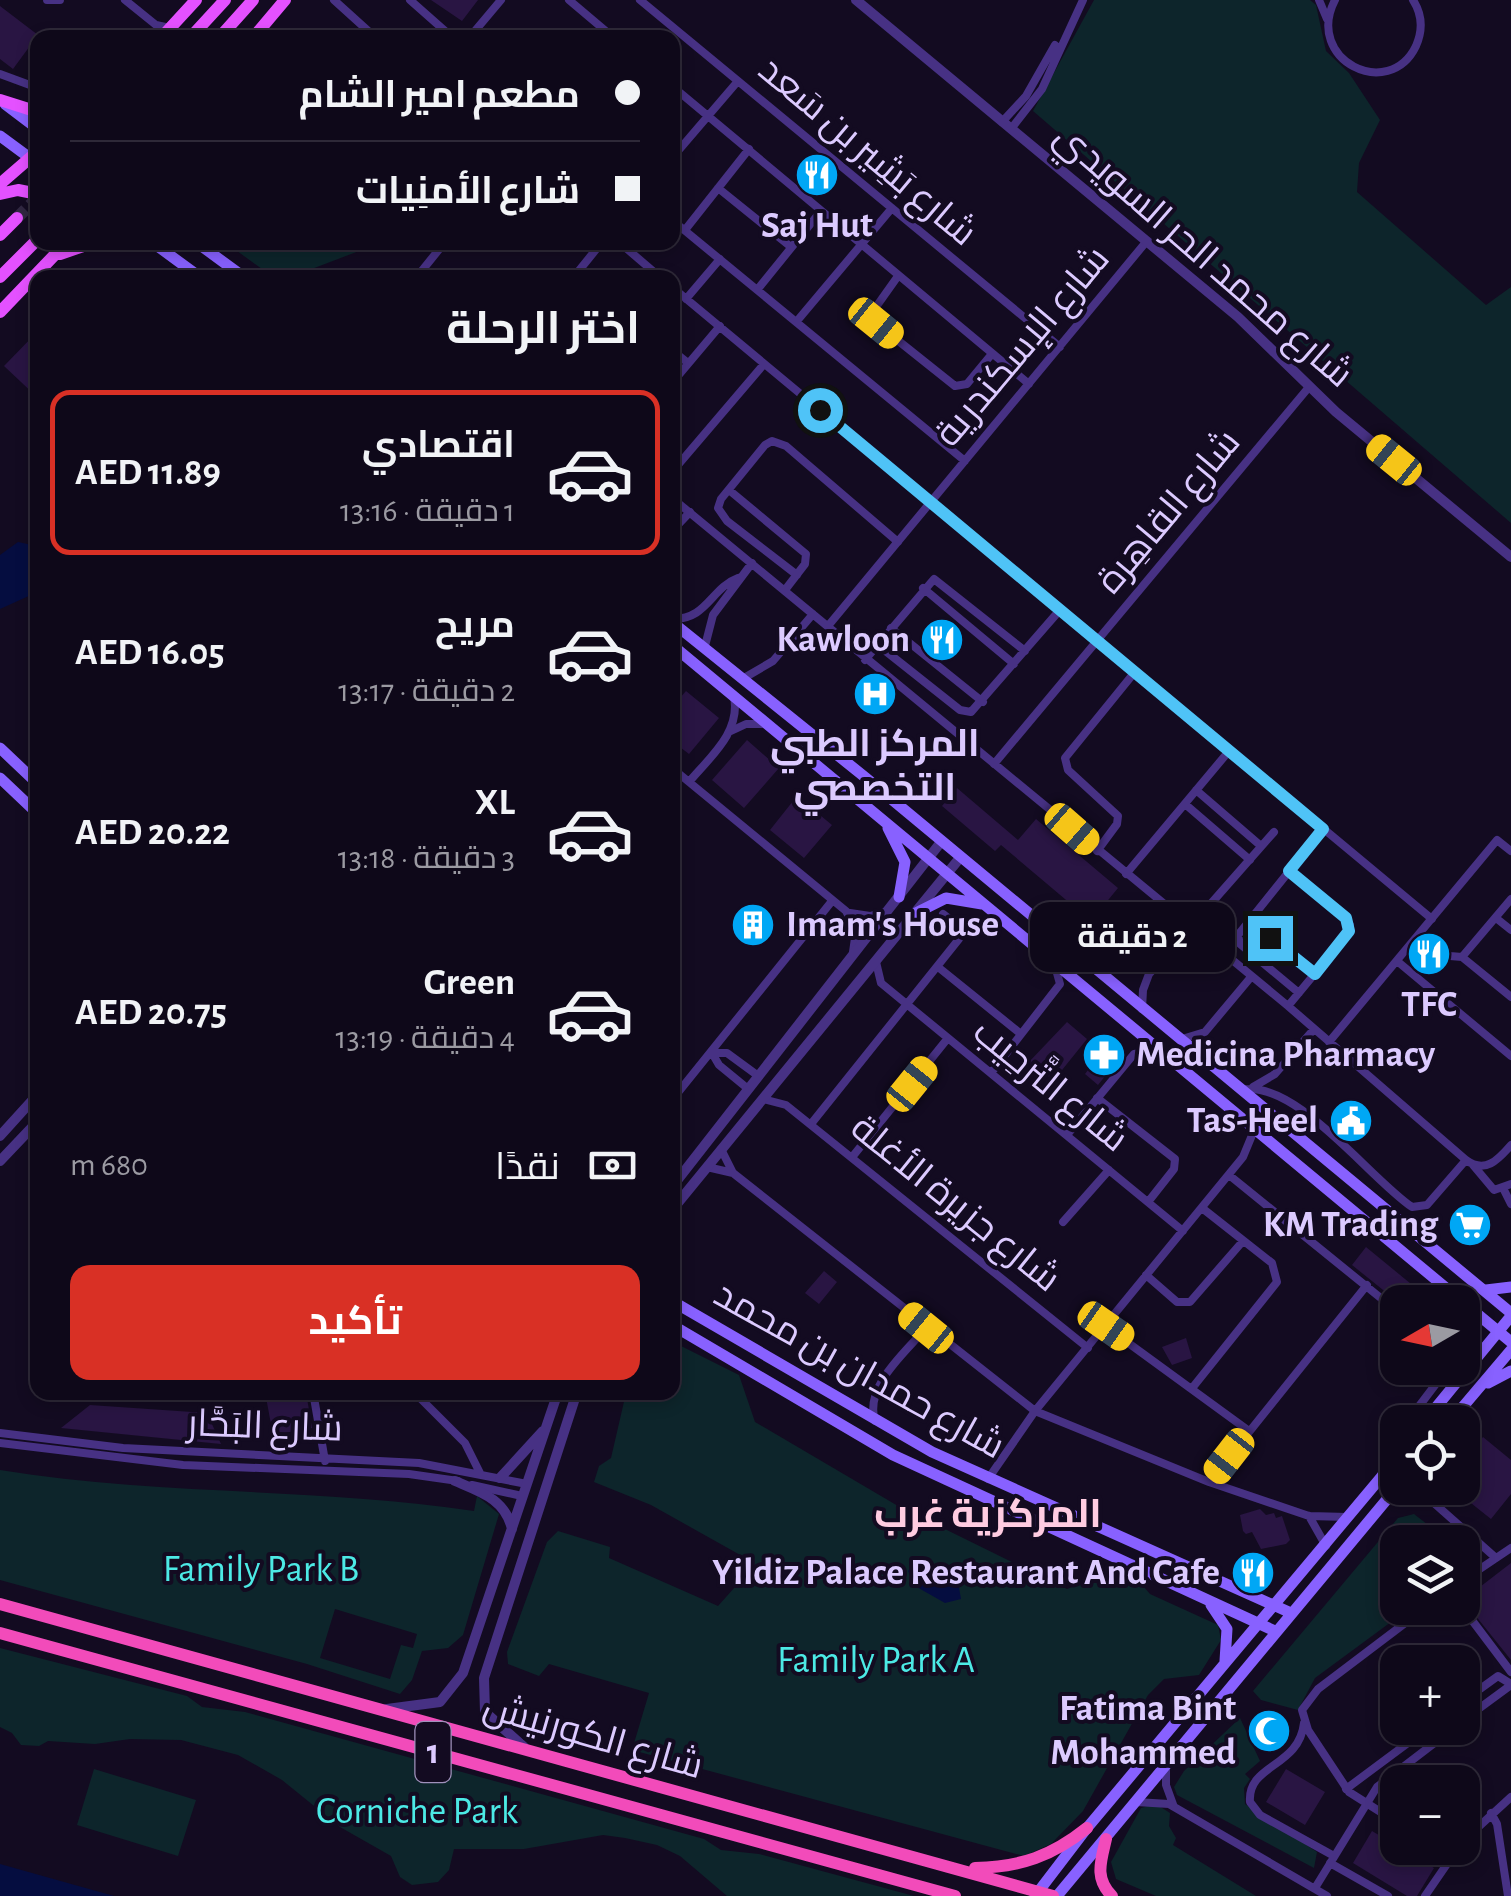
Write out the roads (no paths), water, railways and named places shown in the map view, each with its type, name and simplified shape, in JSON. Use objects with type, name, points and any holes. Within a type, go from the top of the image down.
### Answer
[{"type":"highway","name":"شارع الكورنيش","points":[[0,1604],[1055,1896]]},
{"type":"highway","name":"شارع الكورنيش","points":[[0,1633],[955,1896]]},
{"type":"highway","points":[[960,1869],[1034,1860],[1064,1847],[1088,1828]]},
{"type":"highway","points":[[1106,1839],[1099,1871],[1102,1884],[1112,1896]]},
{"type":"main road","points":[[168,30],[196,0]]},
{"type":"main road","points":[[197,30],[225,0]]},
{"type":"main road","points":[[226,30],[252,0]]},
{"type":"main road","points":[[260,30],[285,0]]},
{"type":"main road","points":[[0,100],[30,109]]},
{"type":"main road","points":[[0,100],[30,122]]},
{"type":"main road","points":[[0,136],[30,155]]},
{"type":"main road","points":[[0,184],[30,162]]},
{"type":"main road","points":[[0,194],[18,190],[30,192]]},
{"type":"main road","points":[[0,235],[17,218]]},
{"type":"main road","points":[[0,277],[30,246]]},
{"type":"main road","points":[[49,259],[53,250]]},
{"type":"main road","points":[[39,270],[59,250]]},
{"type":"main road","points":[[49,259],[73,250]]},
{"type":"main road","points":[[163,250],[190,270]]},
{"type":"main road","points":[[207,250],[234,270]]},
{"type":"main road","points":[[0,312],[30,280]]},
{"type":"main road","points":[[680,627],[1179,1040],[1247,1089],[1511,1314],[1480,1352]]},
{"type":"main road","points":[[680,652],[1442,1285]]},
{"type":"main road","points":[[0,748],[30,776]]},
{"type":"main road","points":[[0,778],[6,792],[30,808]]},
{"type":"main road","points":[[883,820],[904,862],[898,897]]},
{"type":"main road","points":[[916,913],[946,898],[986,906]]},
{"type":"main road","points":[[1484,1290],[1511,1288]]},
{"type":"main road","name":"شارع حمدان بن محمد","points":[[680,1305],[876,1421],[988,1480],[1291,1613]]},
{"type":"main road","points":[[1480,1316],[1511,1342]]},
{"type":"main road","name":"شارع حمدان بن محمد","points":[[680,1330],[893,1456],[1275,1631]]},
{"type":"main road","points":[[1465,1405],[1511,1350]]},
{"type":"main road","points":[[1480,1387],[1511,1371]]},
{"type":"main road","points":[[1438,1405],[1454,1385]]},
{"type":"main road","points":[[1037,1894],[1258,1622],[1380,1479]]},
{"type":"main road","points":[[1055,1896],[1382,1505]]},
{"type":"main road","points":[[1204,1599],[1225,1623],[1225,1662]]},
{"type":"street","points":[[47,0],[60,0]]},
{"type":"street","points":[[125,0],[161,30]]},
{"type":"street","points":[[334,0],[367,30]]},
{"type":"street","points":[[410,0],[445,30]]},
{"type":"street","points":[[476,30],[501,0]]},
{"type":"street","points":[[570,0],[605,30]]},
{"type":"street","name":"شارع بَشِير بن سَعد","points":[[640,0],[676,30]]},
{"type":"street","name":"شارع محمد الحر السويدي","points":[[856,0],[1254,331],[1309,387],[1511,557]]},
{"type":"street","points":[[1007,126],[1029,99],[1083,0]]},
{"type":"street","points":[[1319,0],[1328,22],[1329,38],[1346,62],[1359,70],[1390,70],[1413,52],[1420,38],[1421,22],[1413,0]]},
{"type":"street","points":[[1328,22],[1336,0]]},
{"type":"street","name":"شارع بَشِير بن سَعد","points":[[680,33],[1060,347]]},
{"type":"street","points":[[0,74],[30,85]]},
{"type":"street","points":[[680,149],[738,81]]},
{"type":"street","points":[[680,93],[1029,384]]},
{"type":"street","points":[[685,230],[749,150]]},
{"type":"street","points":[[718,188],[791,247]]},
{"type":"street","points":[[798,321],[892,208]]},
{"type":"street","points":[[757,290],[822,210]]},
{"type":"street","points":[[680,226],[965,461]]},
{"type":"street","name":"شارع الإسكندرية","points":[[828,626],[1146,242]]},
{"type":"street","points":[[422,270],[438,250]]},
{"type":"street","points":[[579,270],[596,250]]},
{"type":"street","points":[[629,250],[652,270]]},
{"type":"street","points":[[686,299],[720,259]]},
{"type":"street","points":[[898,276],[872,308],[872,318],[960,386],[968,384],[991,355]]},
{"type":"street","points":[[680,294],[1432,919]]},
{"type":"street","points":[[680,373],[720,326]]},
{"type":"street","points":[[680,356],[688,363]]},
{"type":"street","points":[[680,463],[764,364]]},
{"type":"street","name":"شارع القاهِرة","points":[[994,764],[1309,387]]},
{"type":"street","points":[[797,575],[722,515],[719,505],[765,445],[778,442],[898,542]]},
{"type":"street","points":[[729,490],[804,551],[806,561],[786,590]]},
{"type":"street","points":[[680,504],[1288,1006],[1469,1162],[1490,1188],[1507,1187],[1511,1204]]},
{"type":"street","points":[[680,523],[690,512]]},
{"type":"street","points":[[705,646],[709,622],[752,563]]},
{"type":"street","points":[[680,618],[700,612],[726,583],[738,578]]},
{"type":"street","points":[[866,660],[925,586],[939,580],[1026,651]]},
{"type":"street","points":[[925,586],[1014,664]]},
{"type":"street","points":[[878,645],[960,710],[971,712],[1060,611]]},
{"type":"street","points":[[744,678],[774,661],[813,614]]},
{"type":"street","points":[[892,628],[981,704]]},
{"type":"street","points":[[1097,851],[1117,824],[1118,816],[1068,770],[1065,758],[1134,672]]},
{"type":"street","points":[[689,782],[731,731],[736,712],[733,693]]},
{"type":"street","points":[[731,731],[754,722],[770,724]]},
{"type":"street","points":[[1126,874],[1228,751]]},
{"type":"street","points":[[680,775],[846,911],[862,916],[886,912]]},
{"type":"street","points":[[1196,790],[1261,846]]},
{"type":"street","points":[[1185,804],[1250,860]]},
{"type":"street","points":[[1299,994],[1240,944],[1239,930],[1323,829]]},
{"type":"street","points":[[1142,1009],[1149,974],[1274,832]]},
{"type":"street","points":[[1329,1042],[1497,840],[1511,852]]},
{"type":"street","points":[[680,1176],[940,842]]},
{"type":"street","points":[[680,1200],[960,859]]},
{"type":"street","points":[[1288,1006],[1346,936],[1350,925],[1289,871]]},
{"type":"street","points":[[680,1090],[832,900]]},
{"type":"street","points":[[1462,957],[1511,900]]},
{"type":"street","points":[[846,911],[856,931],[853,952]]},
{"type":"street","points":[[811,1124],[960,936],[957,925],[943,914]]},
{"type":"street","points":[[1496,918],[1511,930]]},
{"type":"street","points":[[1248,920],[1315,974]]},
{"type":"street","points":[[1418,934],[1450,956],[1462,957],[1511,997]]},
{"type":"street","points":[[1397,961],[1511,1056]]},
{"type":"street","points":[[858,984],[881,983],[876,962]]},
{"type":"street","points":[[991,1073],[1060,984],[1053,962]]},
{"type":"street","points":[[938,967],[1020,1034]]},
{"type":"street","points":[[1179,1040],[1205,1032],[1251,977]]},
{"type":"street","name":"شارع التَّرحِيب","points":[[881,983],[1183,1231]]},
{"type":"street","points":[[1247,1089],[1275,1074],[1314,1029]]},
{"type":"street","points":[[1202,1058],[1205,1032]]},
{"type":"street","points":[[853,1156],[948,1038]]},
{"type":"street","points":[[1067,1135],[1134,1054],[1160,1050]]},
{"type":"street","points":[[746,1088],[712,1054],[726,1053],[757,1075]]},
{"type":"street","points":[[1275,1074],[1278,1095]]},
{"type":"street","name":"شارع جزيرة الأغلة","points":[[776,1084],[786,1105]]},
{"type":"street","points":[[1247,1089],[1278,1095],[1320,1126],[1412,1207],[1427,1205],[1469,1162]]},
{"type":"street","points":[[1097,1098],[1175,1159],[1174,1168],[1148,1202]]},
{"type":"street","name":"شارع جزيرة الأغلة","points":[[763,1099],[786,1105],[853,1156],[1088,1348]]},
{"type":"street","points":[[0,1136],[30,1103]]},
{"type":"street","points":[[988,1480],[1036,1411],[1246,1152],[1255,1128]]},
{"type":"street","points":[[0,1161],[30,1130]]},
{"type":"street","points":[[1469,1162],[1490,1165],[1511,1145]]},
{"type":"street","points":[[721,1149],[734,1173],[1036,1411],[1208,1482],[1309,1516],[1348,1517]]},
{"type":"street","points":[[707,1167],[734,1173]]},
{"type":"street","points":[[1063,1222],[1109,1170]]},
{"type":"street","points":[[1229,1174],[1380,1297]]},
{"type":"street","points":[[1193,1387],[1277,1282],[1272,1263],[1202,1208]]},
{"type":"street","points":[[1146,1275],[1177,1302],[1190,1302],[1243,1241]]},
{"type":"street","points":[[1208,1482],[1366,1286]]},
{"type":"street","points":[[1106,1326],[1249,1431]]},
{"type":"street","points":[[876,1421],[872,1403],[876,1390],[926,1328]]},
{"type":"street","points":[[1420,1405],[1435,1385]]},
{"type":"street","points":[[314,1400],[321,1438],[319,1471]]},
{"type":"street","points":[[422,1400],[465,1443],[481,1474]]},
{"type":"street","points":[[386,1710],[440,1702],[463,1673],[555,1400]]},
{"type":"street","points":[[530,1750],[504,1733],[485,1712],[484,1678],[574,1400]]},
{"type":"street","points":[[500,1478],[547,1427]]},
{"type":"street","name":"شارع البَحَّار","points":[[0,1433],[180,1452],[320,1457],[464,1470],[527,1484]]},
{"type":"street","name":"شارع البَحَّار","points":[[0,1442],[176,1464],[455,1481],[522,1496]]},
{"type":"street","points":[[176,1464],[180,1452]]},
{"type":"street","points":[[464,1470],[472,1456]]},
{"type":"street","points":[[455,1481],[493,1498],[507,1512],[512,1529]]},
{"type":"street","points":[[1436,1505],[1496,1558]]},
{"type":"street","points":[[1309,1516],[1326,1546]]},
{"type":"street","points":[[1480,1569],[1511,1548]]},
{"type":"street","points":[[1388,1896],[1260,1815],[1250,1802],[1255,1781],[1299,1747],[1304,1723],[1302,1710],[1308,1698],[1404,1625]]},
{"type":"street","points":[[1475,1625],[1511,1672]]},
{"type":"street","points":[[463,1673],[472,1685],[484,1678]]},
{"type":"street","points":[[1480,1689],[1498,1676],[1511,1684],[1480,1707]]},
{"type":"street","points":[[1304,1723],[1346,1789],[1380,1812]]},
{"type":"street","points":[[1346,1789],[1405,1745]]},
{"type":"street","points":[[1315,1888],[1383,1781],[1431,1745]]},
{"type":"street","points":[[1299,1747],[1320,1750]]},
{"type":"street","points":[[1166,1766],[1166,1786],[1174,1808]]},
{"type":"street","points":[[1480,1824],[1511,1797]]},
{"type":"street","points":[[1136,1802],[1156,1801],[1174,1808],[1327,1896]]},
{"type":"street","points":[[1491,1812],[1497,1824],[1508,1896]]},
{"type":"street","points":[[1425,1896],[1445,1865]]},
{"type":"tunnel","points":[[17,218],[30,205]]},
{"type":"place","name":"Saj Hut","points":[[817,175]]},
{"type":"place","name":"Kawloon","points":[[942,640]]},
{"type":"place","name":"المركز الطبي التخصصي","points":[[875,694]]},
{"type":"place","name":"Imam's House","points":[[753,925]]},
{"type":"place","name":"TFC","points":[[1429,954]]},
{"type":"place","name":"Medicina Pharmacy","points":[[1104,1055]]},
{"type":"place","name":"Tas-Heel","points":[[1351,1121]]},
{"type":"place","name":"KM Trading","points":[[1470,1225]]},
{"type":"place","name":"Yildiz Palace Restaurant And Cafe","points":[[1253,1573]]},
{"type":"place","name":"Fatima Bint Mohammed","points":[[1269,1731]]},
{"type":"district","name":"المركزية غرب","points":[[988,1515]]},
{"type":"park label","name":"Family Park B","points":[[261,1570]]},
{"type":"park label","name":"Family Park A","points":[[876,1661]]},
{"type":"park label","name":"Corniche Park","points":[[417,1812]]}]
